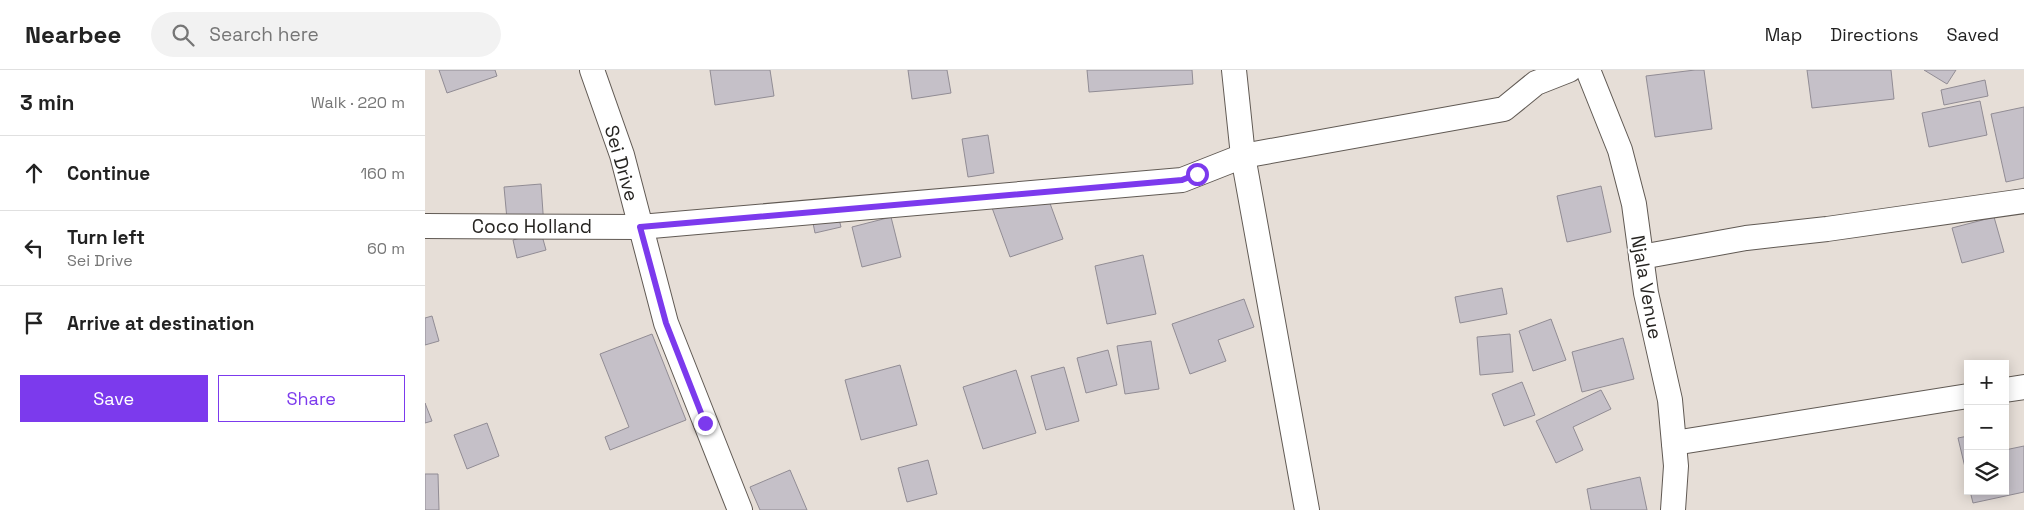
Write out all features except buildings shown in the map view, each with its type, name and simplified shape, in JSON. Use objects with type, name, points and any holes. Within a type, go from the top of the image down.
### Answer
[{"type":"street","name":"Sei Drive","points":[[592,70],[622,155],[666,323],[740,510]]},
{"type":"street","points":[[1234,70],[1243,156],[1307,510]]},
{"type":"street","name":"Coco Holland","points":[[425,226],[640,227],[1182,180],[1243,156],[1505,109],[1536,83],[1569,70]]},
{"type":"street","name":"Njala Venue","points":[[1588,70],[1620,150],[1634,204],[1646,294],[1671,400],[1676,466],[1673,510]]},
{"type":"street","points":[[1641,257],[1746,238],[1827,229],[2024,201]]},
{"type":"street","points":[[2009,389],[2024,387]]},
{"type":"street","points":[[1674,443],[1964,397]]},
{"type":"route","points":[[705,423],[666,323],[640,227],[1182,180],[1197,174]]}]
